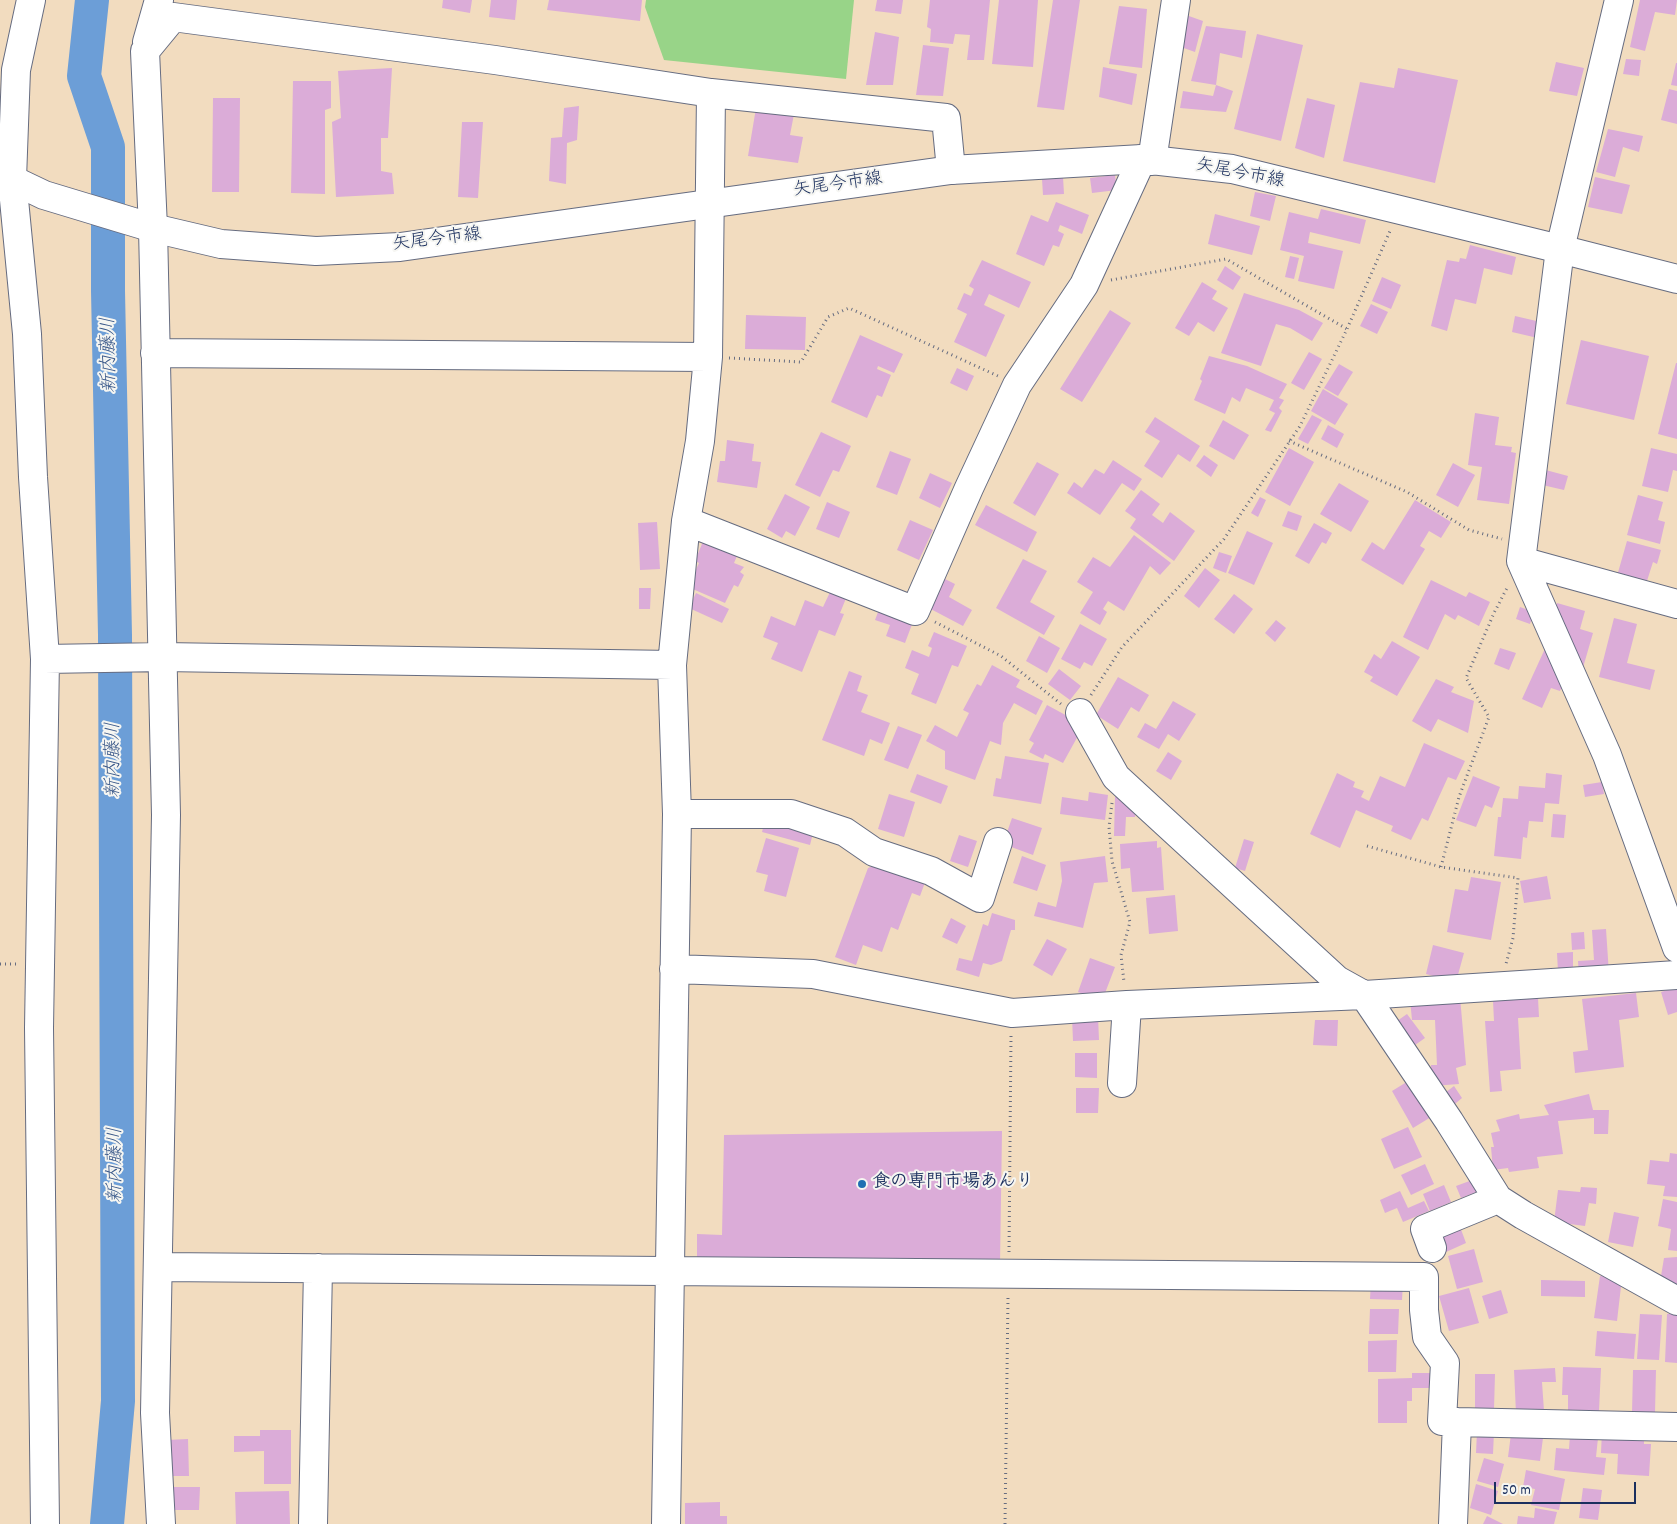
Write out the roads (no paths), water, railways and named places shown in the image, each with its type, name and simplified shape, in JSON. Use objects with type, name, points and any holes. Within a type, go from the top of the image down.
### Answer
[{"type":"street","points":[[30,0],[16,70],[6,176],[27,334],[33,477],[45,659],[39,1028],[45,1524]]},
{"type":"street","points":[[159,0],[145,51],[153,228],[166,816],[155,1413],[161,1524]]},
{"type":"street","points":[[686,520],[915,611],[1017,385],[1084,285],[1147,160],[1176,0]]},
{"type":"street","points":[[1619,0],[1560,248],[1522,553],[1608,755],[1677,948]]},
{"type":"street","points":[[145,51],[173,17],[495,60],[711,93],[946,118],[951,170]]},
{"type":"street","points":[[666,1524],[677,814],[672,666],[686,520],[700,441],[708,357],[711,93]]},
{"type":"street","name":"矢尾今市線","points":[[6,176],[44,195],[153,228],[221,244],[316,251],[400,247],[951,170],[1147,160],[1232,169],[1399,211],[1560,248],[1677,279]]},
{"type":"street","points":[[156,353],[708,357]]},
{"type":"street","points":[[1522,553],[1677,604]]},
{"type":"street","points":[[45,659],[162,658],[672,666]]},
{"type":"street","points":[[1080,713],[1116,777],[1337,980],[1364,995],[1449,1120],[1498,1199],[1677,1301]]},
{"type":"street","points":[[677,814],[791,814],[845,832],[874,852],[931,871],[980,898],[998,842]]},
{"type":"street","points":[[674,969],[813,974],[1012,1012],[1364,995],[1677,975]]},
{"type":"street","points":[[1122,1083],[1127,1005]]},
{"type":"street","points":[[1432,1248],[1425,1229],[1498,1199]]},
{"type":"street","points":[[158,1267],[1424,1277],[1424,1310],[1427,1337],[1445,1363],[1442,1421],[1677,1427]]},
{"type":"street","points":[[313,1524],[318,1268]]},
{"type":"street","points":[[1453,1524],[1457,1422]]},
{"type":"waterway","name":"新内藤川","points":[[92,0],[84,76],[108,147],[108,291],[115,635],[118,1401],[107,1524]]},
{"type":"place","name":"食の専門市場あんり","points":[[862,1184]]}]
